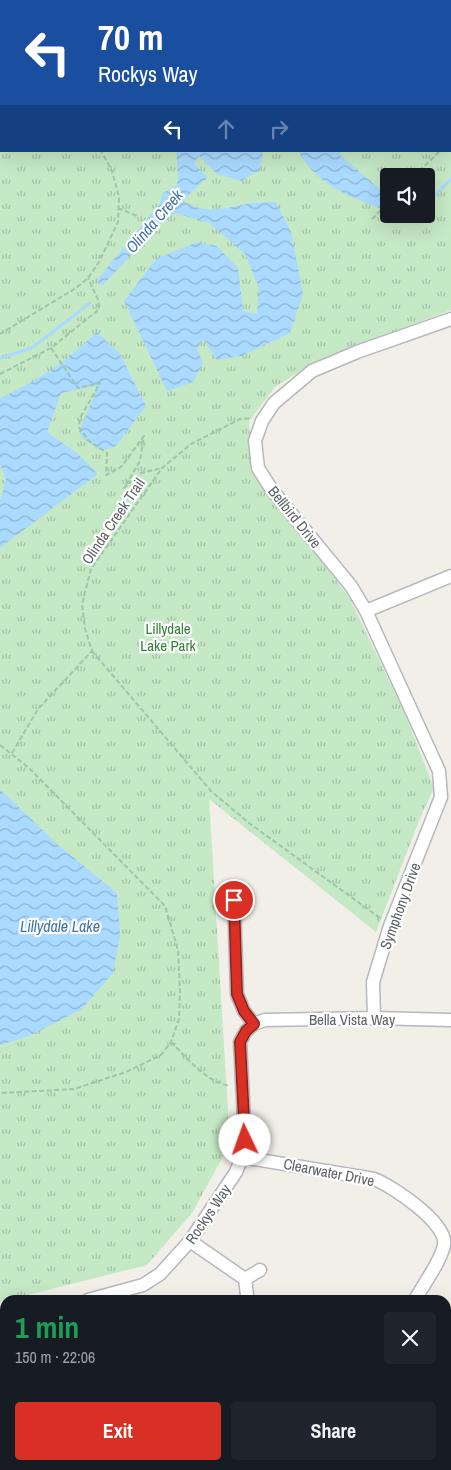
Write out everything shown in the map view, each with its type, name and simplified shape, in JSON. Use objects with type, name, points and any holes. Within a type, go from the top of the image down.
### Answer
[{"type":"street","name":"Bellbird Drive","points":[[446,797],[439,771],[366,611],[351,586],[272,490],[258,468],[255,441],[262,421],[274,403],[312,371],[357,352],[451,319]]},
{"type":"street","points":[[366,611],[451,576]]},
{"type":"street","name":"Symphony Drive","points":[[374,1018],[373,982],[390,926],[446,797]]},
{"type":"street","points":[[234,900],[237,994],[244,1011],[254,1024]]},
{"type":"street","name":"Bella Vista Way","points":[[254,1024],[265,1020],[374,1018],[451,1020]]},
{"type":"street","name":"Rockys Way","points":[[106,1295],[143,1285],[160,1274],[190,1241],[236,1172],[242,1157],[245,1140],[240,1042],[246,1031],[254,1024]]},
{"type":"street","name":"Clearwater Drive","points":[[242,1157],[352,1174],[388,1185],[447,1230],[444,1245],[418,1295]]},
{"type":"street","points":[[190,1241],[245,1279],[247,1295]]},
{"type":"street","points":[[245,1279],[260,1270]]},
{"type":"path","points":[[0,334],[76,288],[88,278],[108,246],[118,222],[119,197],[112,171],[101,152]]},
{"type":"path","points":[[422,168],[439,152]]},
{"type":"path","points":[[118,208],[138,216]]},
{"type":"path","points":[[372,219],[380,211]]},
{"type":"path","points":[[0,374],[51,348],[97,311],[100,302],[88,278]]},
{"type":"path","points":[[51,348],[78,388],[100,382],[80,418],[78,427],[88,440],[108,453],[106,475],[121,467],[144,436],[140,461],[124,488],[141,473],[162,468]]},
{"type":"path","name":"Olinda Creek Trail","points":[[92,651],[82,604],[91,569],[162,468],[191,444],[240,419],[252,418]]},
{"type":"path","points":[[12,753],[38,709],[92,651],[212,792],[249,823],[390,926]]},
{"type":"path","points":[[0,745],[29,768],[165,906],[178,950],[179,967],[179,1019],[171,1042],[161,1055],[126,1072],[74,1089],[0,1093]]},
{"type":"path","points":[[171,1042],[195,1067],[213,1080],[228,1086],[242,1086]]},
{"type":"green space","name":"Lillydale Lake Park","points":[[0,152],[451,152],[451,310],[315,362],[275,387],[249,421],[252,467],[262,487],[310,545],[350,599],[405,714],[434,788],[421,816],[376,932],[209,799],[230,1144],[192,1213],[147,1265],[28,1295],[0,1295]]},
{"type":"water","points":[[177,152],[263,152],[260,170],[241,181],[217,174],[199,156],[194,163],[207,178],[183,200],[199,208],[214,210],[255,203],[276,202],[291,232],[303,293],[290,333],[241,356],[217,360],[203,339],[197,348],[203,363],[193,382],[167,391],[124,301],[156,259],[197,242],[217,246],[238,268],[243,311],[257,314],[259,288],[245,254],[209,223],[175,213],[160,224],[102,286],[97,280],[160,203],[163,193],[177,185]]},
{"type":"water","points":[[299,152],[340,152],[340,155],[380,189],[380,208],[349,196],[326,183],[316,174]]},
{"type":"water","points":[[97,332],[120,354],[146,406],[116,446],[102,451],[82,438],[79,431],[95,394],[96,386],[61,393],[47,432],[78,454],[98,474],[0,548],[0,502],[6,479],[0,464],[0,398],[52,370]]},
{"type":"water","name":"Lillydale Lake","points":[[0,789],[57,844],[117,893],[120,935],[113,973],[81,1010],[29,1036],[0,1045]]},
{"type":"waterway","name":"Olinda Creek","points":[[435,195],[451,179]]},
{"type":"waterway","name":"Olinda Creek","points":[[0,358],[32,348],[90,303]]},
{"type":"route","points":[[234,900],[237,994],[244,1011],[254,1024],[246,1031],[240,1042],[245,1140]]}]
